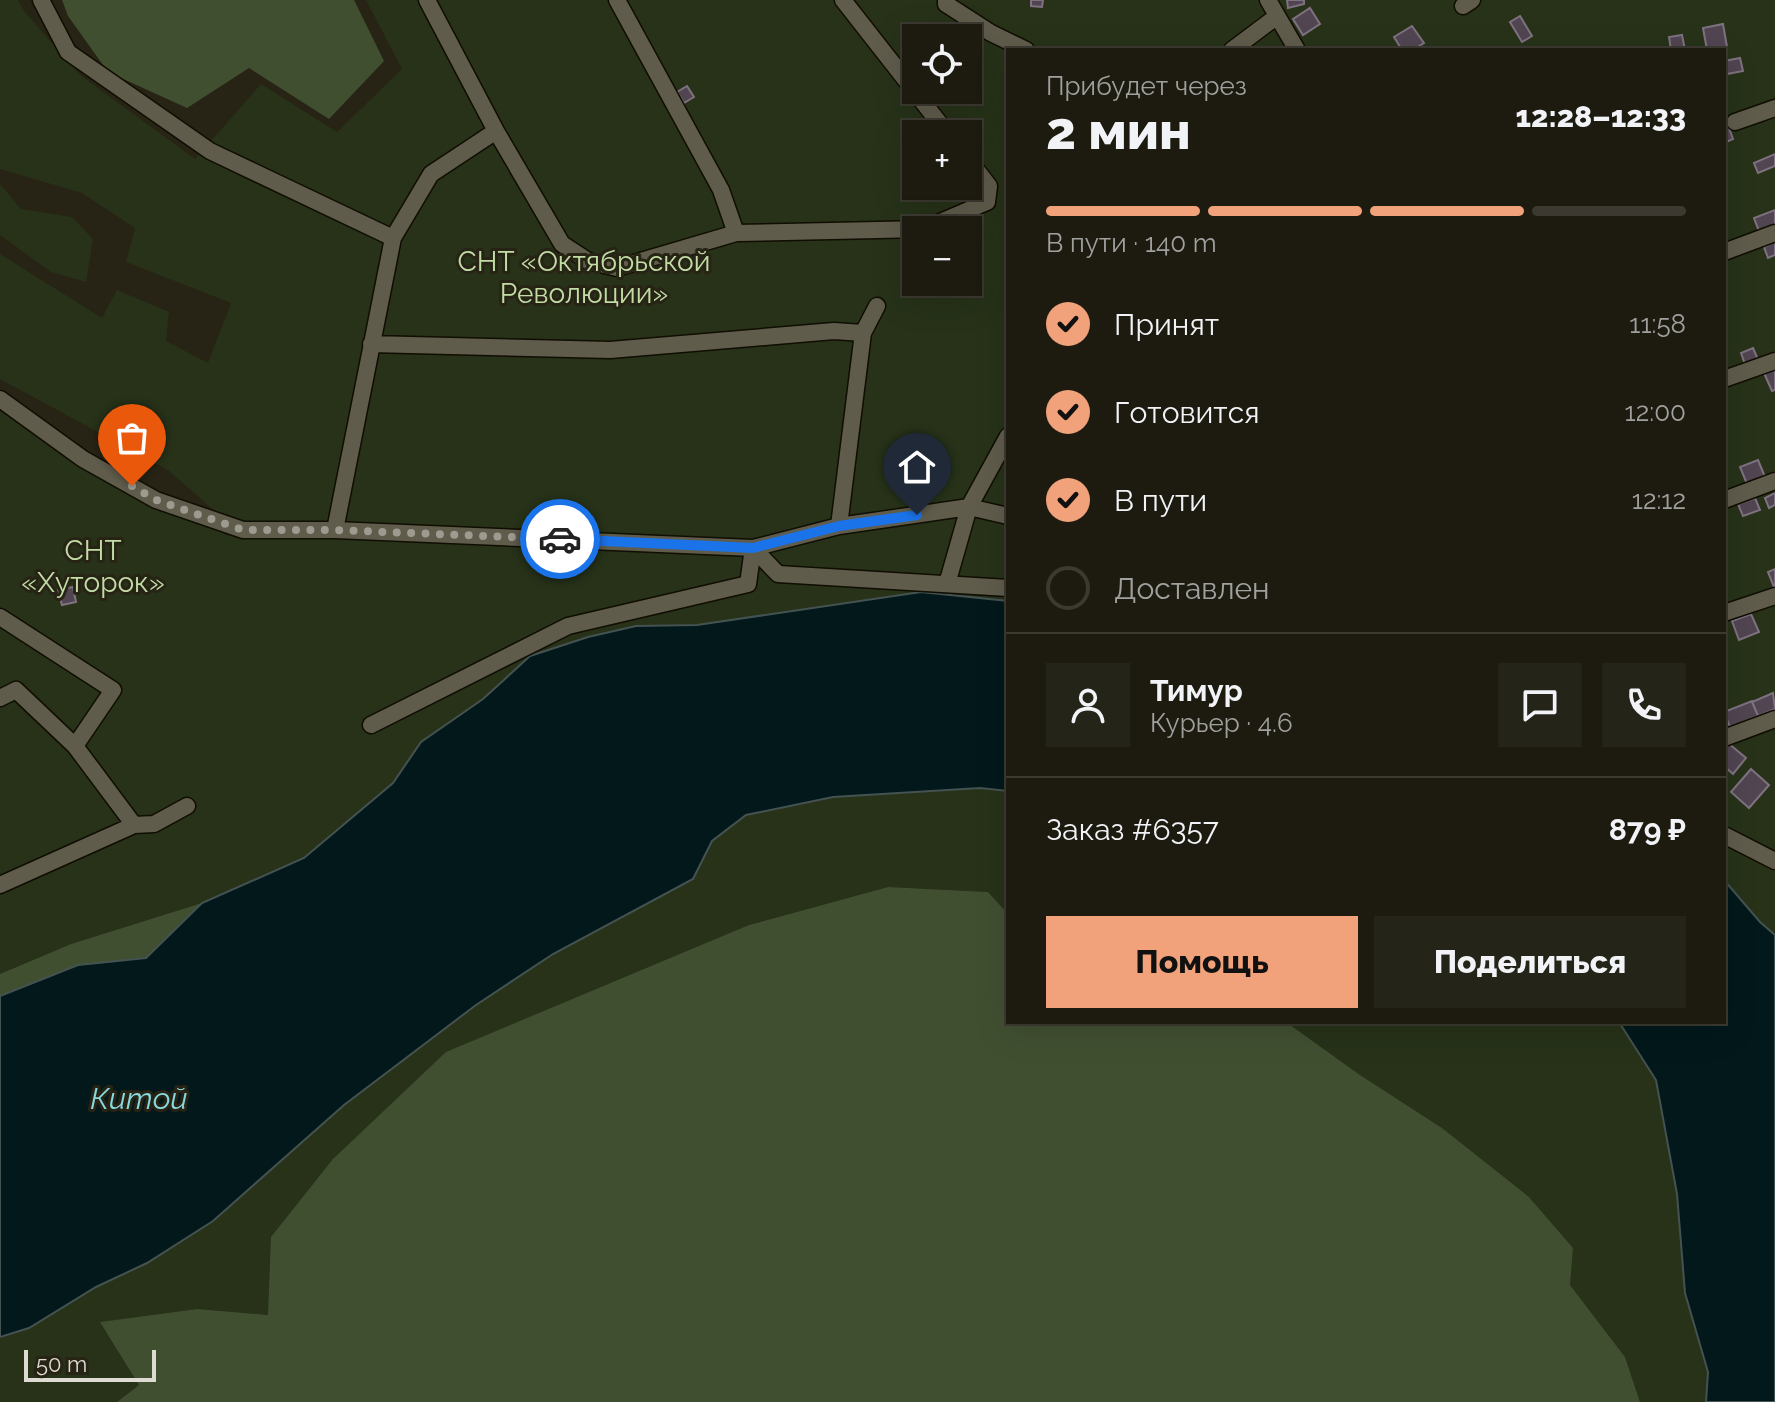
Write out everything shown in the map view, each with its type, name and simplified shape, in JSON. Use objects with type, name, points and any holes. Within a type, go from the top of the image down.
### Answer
[{"type":"street","points":[[41,0],[68,52],[210,151],[393,238]]},
{"type":"street","points":[[427,0],[496,131],[562,244],[588,261],[617,268],[736,233],[924,229],[987,202],[989,186],[982,177]]},
{"type":"street","points":[[617,0],[721,190],[736,233]]},
{"type":"street","points":[[843,0],[937,120]]},
{"type":"street","points":[[946,0],[946,4],[991,33],[1022,48]]},
{"type":"street","points":[[1268,0],[1296,48]]},
{"type":"street","points":[[1235,48],[1276,17]]},
{"type":"street","points":[[1735,122],[1775,108]]},
{"type":"street","points":[[335,530],[393,238],[431,174],[496,131]]},
{"type":"street","points":[[1726,251],[1775,233]]},
{"type":"street","points":[[839,526],[863,333],[877,306]]},
{"type":"street","points":[[371,344],[610,350],[834,331],[863,333]]},
{"type":"street","points":[[1726,378],[1775,361]]},
{"type":"street","points":[[0,399],[83,459],[156,500],[243,530],[335,530],[753,548],[839,526],[969,507],[1006,516]]},
{"type":"street","points":[[947,584],[969,507],[1006,440]]},
{"type":"street","points":[[1726,499],[1775,481]]},
{"type":"street","points":[[753,548],[778,574],[1006,588]]},
{"type":"street","points":[[371,725],[568,626],[748,584],[753,548]]},
{"type":"street","points":[[1726,612],[1775,596]]},
{"type":"street","points":[[0,617],[113,690],[75,746]]},
{"type":"street","points":[[0,698],[16,690],[75,746],[134,825]]},
{"type":"street","points":[[1726,737],[1775,719]]},
{"type":"street","points":[[0,885],[134,825],[154,824],[187,806]]},
{"type":"street","points":[[1726,836],[1775,861]]},
{"type":"green space","name":"СНТ «Октябрьской Революции»","points":[[0,0],[18,0],[80,75],[195,159],[261,84],[337,132],[402,69],[366,0],[1775,0],[1775,935],[1726,882],[1726,48],[1006,48],[1006,601],[921,592],[697,625],[636,626],[588,637],[530,656],[483,699],[421,742],[393,783],[304,858],[202,903],[71,944],[0,974],[0,407],[228,536],[233,527],[168,470],[0,379],[0,254],[102,318],[117,290],[169,312],[166,341],[208,363],[231,303],[126,262],[135,228],[82,193],[0,169]]},
{"type":"green space","points":[[62,0],[354,0],[384,61],[329,119],[249,68],[187,108],[108,72],[68,16]]},
{"type":"green space","points":[[0,184],[21,209],[72,217],[93,239],[86,282],[51,272],[0,235]]},
{"type":"green space","points":[[980,788],[1006,791],[1006,912],[988,892],[888,887],[749,925],[631,976],[269,1315],[197,1309],[101,1322],[139,1385],[117,1402],[0,1402],[0,1337],[30,1328],[96,1287],[147,1263],[213,1221],[344,1105],[476,1005],[553,954],[693,879],[712,841],[746,815],[833,797]]},
{"type":"green space","points":[[888,887],[988,892],[1006,912],[1006,1024],[1289,1024],[1442,1128],[1529,1197],[1573,1248],[1570,1285],[1625,1357],[1640,1402],[117,1402],[139,1385],[100,1322],[197,1309],[268,1315],[271,1237],[333,1159],[446,1052],[749,925]]},
{"type":"green space","points":[[202,903],[146,958],[78,966],[0,996],[0,974],[71,944]]},
{"type":"green space","points":[[1289,1024],[1620,1024],[1656,1080],[1677,1194],[1685,1293],[1708,1372],[1706,1402],[1640,1402],[1625,1357],[1570,1285],[1573,1248],[1529,1197],[1442,1128]]},
{"type":"water","name":"Китой","points":[[921,592],[1006,601],[1006,791],[980,788],[833,797],[746,815],[712,841],[693,879],[553,954],[476,1005],[344,1105],[213,1221],[147,1263],[96,1287],[29,1328],[0,1337],[0,996],[78,965],[146,958],[202,903],[304,858],[393,783],[421,742],[483,699],[530,656],[588,637],[636,626],[697,625]]},
{"type":"water","points":[[1726,882],[1775,935],[1775,1402],[1706,1402],[1708,1372],[1685,1293],[1677,1194],[1656,1080],[1620,1024],[1726,1024]]},
{"type":"building","points":[[1031,0],[1043,0],[1042,7],[1031,6]]},
{"type":"building","points":[[1287,0],[1304,0],[1304,4],[1288,8]]},
{"type":"building","points":[[1310,8],[1320,24],[1303,35],[1293,19]]},
{"type":"building","points":[[1520,16],[1532,36],[1522,42],[1510,22]]},
{"type":"building","points":[[1723,24],[1727,47],[1707,48],[1703,28]]},
{"type":"building","points":[[1412,26],[1424,43],[1416,48],[1401,48],[1394,37]]},
{"type":"building","points":[[1682,35],[1685,48],[1671,48],[1669,37]]},
{"type":"building","points":[[1740,58],[1743,71],[1727,74],[1726,61]]},
{"type":"building","points":[[687,86],[694,97],[684,103],[677,92]]},
{"type":"building","points":[[1726,126],[1733,139],[1726,142]]},
{"type":"building","points":[[1775,154],[1775,166],[1758,173],[1754,163]]},
{"type":"building","points":[[1775,210],[1775,229],[1760,234],[1754,218]]},
{"type":"building","points":[[1775,242],[1775,255],[1768,258],[1764,247]]},
{"type":"building","points":[[1753,348],[1759,362],[1746,367],[1741,353]]},
{"type":"building","points":[[1775,369],[1775,390],[1772,391],[1764,373]]},
{"type":"building","points":[[1758,460],[1765,477],[1747,484],[1740,467]]},
{"type":"building","points":[[1775,493],[1775,505],[1769,508],[1765,498]]},
{"type":"building","points":[[1755,498],[1760,510],[1743,516],[1738,504]]},
{"type":"building","points":[[1775,569],[1775,587],[1774,587],[1768,572]]},
{"type":"building","points":[[73,587],[76,602],[62,605],[58,590]]},
{"type":"building","points":[[1751,614],[1759,632],[1739,640],[1732,621]]},
{"type":"building","points":[[1773,693],[1775,709],[1758,716],[1752,702]]},
{"type":"building","points":[[1752,701],[1758,716],[1730,727],[1726,711]]},
{"type":"building","points":[[1728,743],[1746,758],[1733,774],[1726,768]]},
{"type":"building","points":[[1751,769],[1769,785],[1749,808],[1731,792]]},
{"type":"way so far","points":[[132,486],[156,500],[243,530],[335,530],[560,539]]},
{"type":"route","points":[[560,539],[753,548],[839,526],[917,515]]},
{"type":"park label","name":"СНТ «Хуторок»","points":[[93,566]]}]
